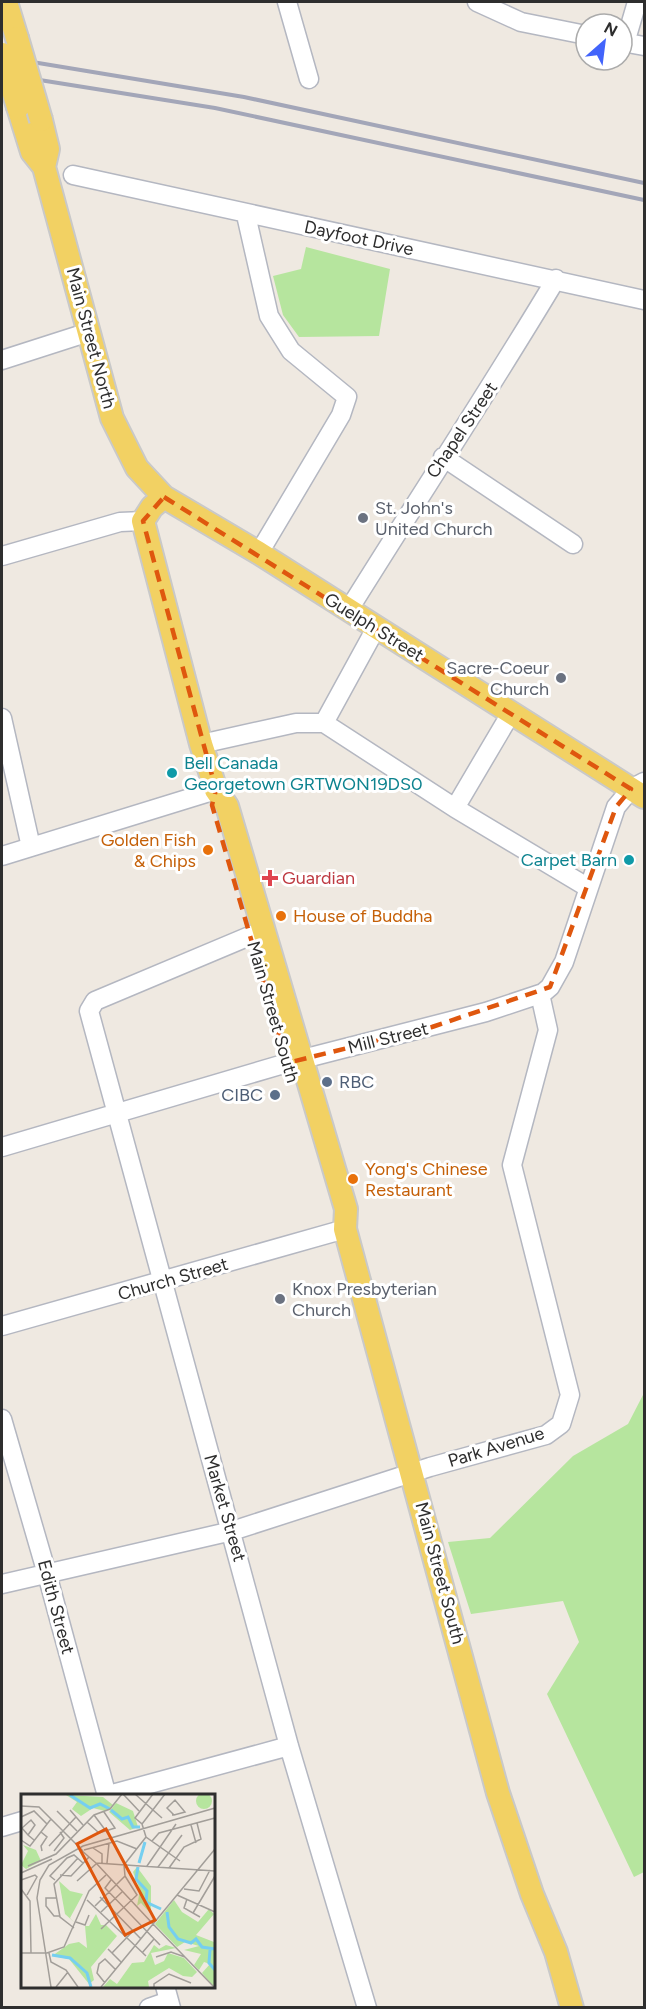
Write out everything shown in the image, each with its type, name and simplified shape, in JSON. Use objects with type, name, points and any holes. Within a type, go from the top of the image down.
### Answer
[{"type":"main road","name":"Main Street North","points":[[6,2],[9,46],[18,107],[32,152],[44,166],[112,418],[137,468],[164,497]]},
{"type":"main road","name":"Main Street North","points":[[9,46],[41,120],[48,149],[44,166]]},
{"type":"main road","points":[[143,521],[152,507],[164,497]]},
{"type":"main road","name":"Guelph Street","points":[[164,497],[259,554],[511,713],[640,789]]},
{"type":"main road","name":"Main Street South","points":[[143,521],[201,744],[216,790],[227,806],[258,932],[294,1061],[346,1209],[345,1229],[498,1793],[532,1894],[556,1952],[572,2007]]},
{"type":"main road","name":"Main Street South","points":[[542,1914],[544,1956],[567,2007]]},
{"type":"street","points":[[287,2],[309,79]]},
{"type":"street","points":[[477,2],[521,22],[574,33]]},
{"type":"street","name":"Dayfoot Drive","points":[[73,175],[645,300]]},
{"type":"street","points":[[246,214],[269,316],[291,351],[347,397],[341,415],[259,554]]},
{"type":"street","name":"Chapel Street","points":[[348,610],[443,458],[496,380],[556,279]]},
{"type":"street","points":[[2,360],[89,332]]},
{"type":"street","points":[[443,458],[573,544]]},
{"type":"street","points":[[2,556],[120,522],[143,521]]},
{"type":"street","points":[[324,723],[376,628]]},
{"type":"street","points":[[455,808],[511,713]]},
{"type":"street","points":[[2,718],[5,745],[31,847]]},
{"type":"street","points":[[201,744],[296,723],[324,723],[455,808],[587,887]]},
{"type":"street","points":[[540,994],[550,987],[564,962],[587,887],[616,807],[640,789]]},
{"type":"street","points":[[2,856],[216,790]]},
{"type":"street","name":"Market Street","points":[[258,932],[95,1001],[90,1006],[161,1283],[232,1531],[289,1746],[367,2007]]},
{"type":"street","name":"Mill Street","points":[[2,1147],[294,1061],[464,1018],[540,994]]},
{"type":"street","name":"Park Avenue","points":[[2,1584],[232,1531],[413,1473],[546,1435],[561,1424],[570,1395],[512,1165],[548,1030],[540,994]]},
{"type":"street","name":"Church Street","points":[[2,1326],[161,1283],[345,1229]]},
{"type":"street","name":"Edith Street","points":[[2,1419],[47,1574],[105,1794]]},
{"type":"street","points":[[113,1794],[289,1746]]},
{"type":"street","points":[[2,1827],[21,1821]]},
{"type":"street","points":[[148,2007],[168,1998]]},
{"type":"highlighted area","points":[[164,497],[631,789],[616,807],[550,987],[432,1027],[287,1063],[212,805],[216,790],[143,521]]},
{"type":"green space","points":[[306,247],[390,269],[379,336],[299,337],[283,315],[273,276],[301,269]]},
{"type":"green space","points":[[644,1393],[644,1872],[634,1877],[547,1694],[579,1642],[563,1601],[471,1614],[448,1542],[490,1538],[573,1456],[628,1424]]},
{"type":"railway","points":[[2,57],[244,97],[644,183]]},
{"type":"railway","points":[[2,74],[215,108],[644,200]]},
{"type":"place","name":"St. John's United Church","points":[[363,518]]},
{"type":"place","name":"Sacre-Coeur Church","points":[[561,678]]},
{"type":"place","name":"Bell Canada Georgetown GRTWON19DS0","points":[[172,773]]},
{"type":"place","name":"Golden Fish & Chips","points":[[208,850]]},
{"type":"place","name":"Carpet Barn","points":[[629,860]]},
{"type":"place","name":"Guardian","points":[[270,878]]},
{"type":"place","name":"House of Buddha","points":[[281,916]]},
{"type":"place","name":"RBC","points":[[327,1082]]},
{"type":"place","name":"CIBC","points":[[275,1095]]},
{"type":"place","name":"Yong's Chinese Restaurant","points":[[353,1179]]},
{"type":"place","name":"Knox Presbyterian Church","points":[[280,1299]]}]
